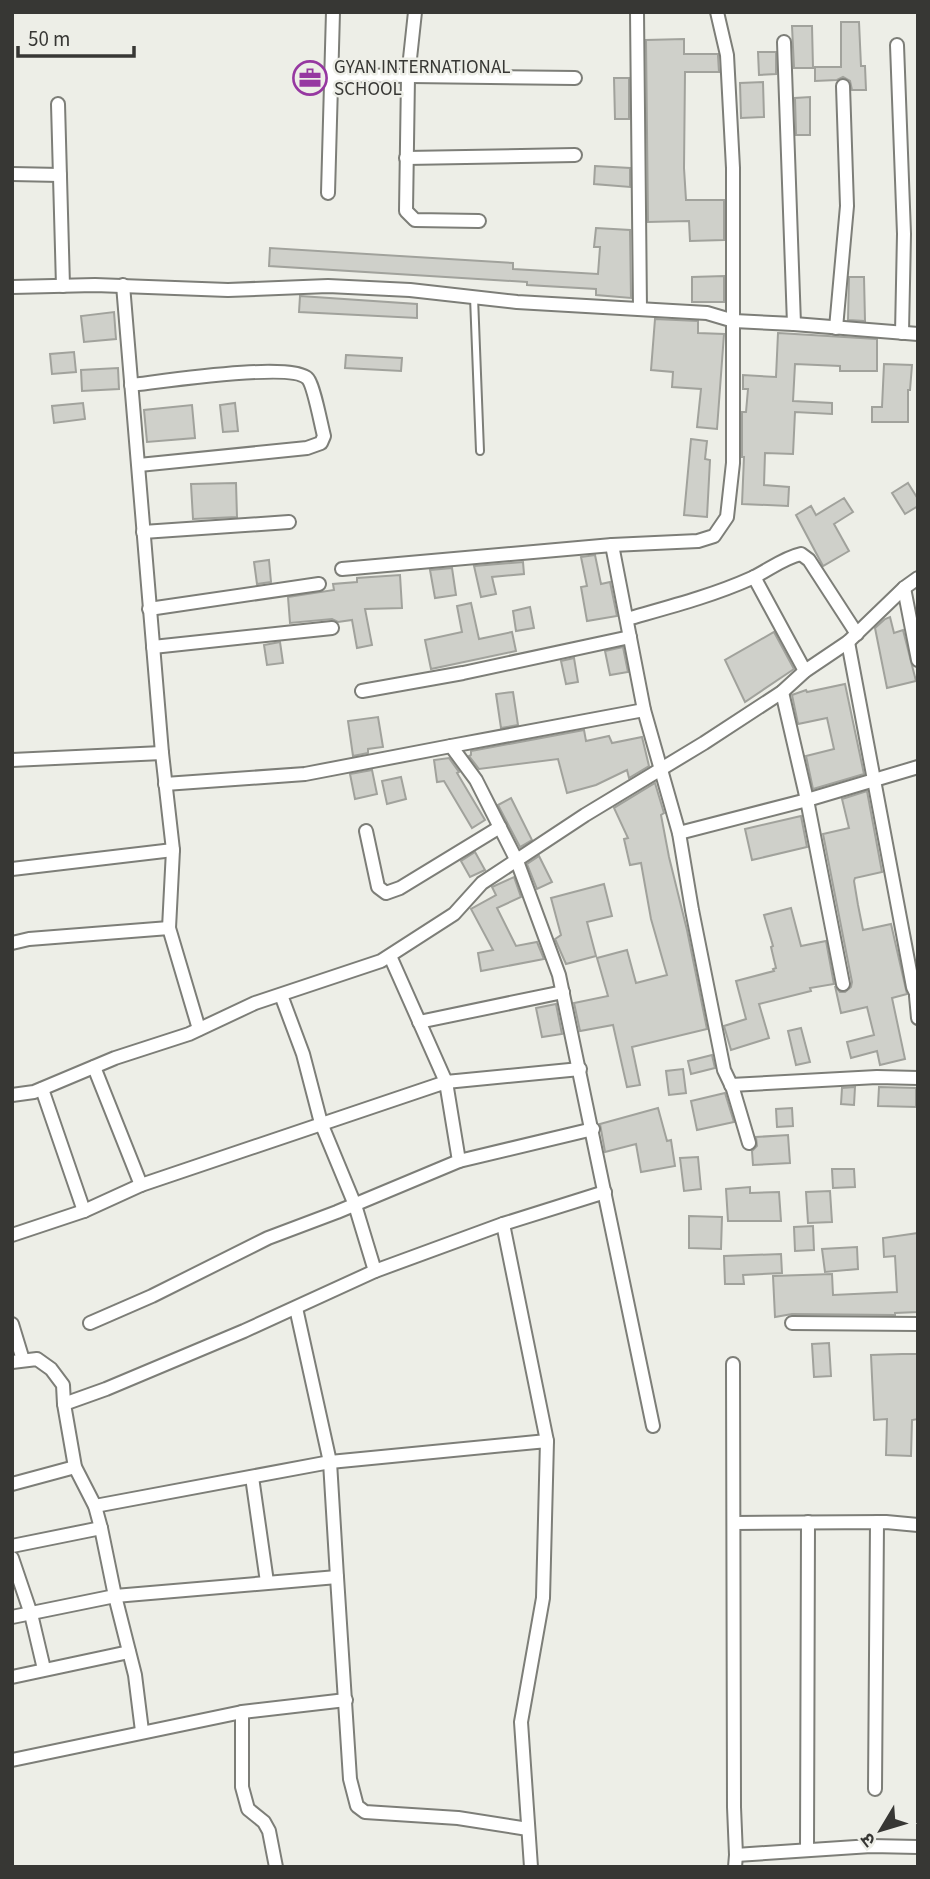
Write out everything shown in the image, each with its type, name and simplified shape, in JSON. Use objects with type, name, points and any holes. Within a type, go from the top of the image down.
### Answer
[{"type":"street","points":[[328,193],[333,12]]},
{"type":"street","points":[[415,12],[408,77],[406,211],[415,220],[479,221]]},
{"type":"street","points":[[637,12],[640,309]]},
{"type":"street","points":[[342,569],[612,545],[698,541],[714,536],[727,517],[733,463],[733,168],[727,55],[717,12]]},
{"type":"street","points":[[784,42],[794,324]]},
{"type":"street","points":[[897,45],[904,234],[902,333]]},
{"type":"street","points":[[331,75],[575,78]]},
{"type":"street","points":[[836,328],[847,206],[843,86]]},
{"type":"street","points":[[58,104],[63,286]]},
{"type":"street","points":[[406,158],[575,155]]},
{"type":"street","points":[[12,174],[60,175]]},
{"type":"street","points":[[12,287],[123,285],[228,290],[328,286],[410,290],[517,302],[707,313],[734,321],[918,334]]},
{"type":"street","points":[[123,285],[149,610],[173,850],[169,928],[199,1029]]},
{"type":"street","points":[[131,385],[275,370],[300,372],[310,380],[324,436],[321,443],[307,448],[139,465]]},
{"type":"street","points":[[143,532],[289,522]]},
{"type":"street","points":[[612,545],[644,710],[679,834],[724,1070],[749,1143]]},
{"type":"street","points":[[626,619],[700,598],[754,577],[791,556],[802,554],[809,560],[852,638],[874,781],[917,996],[918,1018]]},
{"type":"street","points":[[754,577],[805,671]]},
{"type":"street","points":[[12,1094],[34,1092],[199,1029],[255,1003],[390,956],[454,914],[482,883],[782,692],[805,671],[852,638],[918,578]]},
{"type":"street","points":[[149,610],[319,584]]},
{"type":"street","points":[[904,588],[918,660]]},
{"type":"street","points":[[153,647],[332,628]]},
{"type":"street","points":[[362,691],[463,673],[630,637]]},
{"type":"street","points":[[782,692],[807,800],[843,984]]},
{"type":"street","points":[[165,784],[305,774],[644,710]]},
{"type":"street","points":[[451,746],[476,780],[517,861],[559,975],[653,1426]]},
{"type":"street","points":[[12,760],[162,753]]},
{"type":"street","points":[[679,834],[918,767]]},
{"type":"street","points":[[366,831],[378,887],[386,893],[400,888],[500,827]]},
{"type":"street","points":[[12,869],[173,850]]},
{"type":"street","points":[[12,943],[29,939],[169,928]]},
{"type":"street","points":[[390,956],[446,1082],[459,1161]]},
{"type":"street","points":[[419,1021],[563,992]]},
{"type":"street","points":[[281,995],[303,1054],[321,1123],[355,1205],[375,1271]]},
{"type":"street","points":[[94,1067],[141,1185]]},
{"type":"street","points":[[12,1235],[85,1211],[141,1185],[446,1082],[580,1069]]},
{"type":"street","points":[[731,1085],[877,1077],[918,1078]]},
{"type":"street","points":[[42,1089],[85,1211]]},
{"type":"street","points":[[90,1323],[152,1296],[268,1238],[459,1161],[593,1129]]},
{"type":"street","points":[[64,1404],[220,1342],[375,1271],[503,1224],[605,1192]]},
{"type":"street","points":[[503,1224],[547,1441],[543,1598],[521,1722],[531,1867]]},
{"type":"street","points":[[296,1307],[330,1462],[350,1779],[357,1806],[365,1812],[458,1818],[528,1829]]},
{"type":"street","points":[[792,1323],[918,1324]]},
{"type":"street","points":[[12,1324],[18,1361],[37,1359],[51,1369],[63,1385],[75,1467],[95,1506],[101,1528],[135,1675],[142,1731]]},
{"type":"street","points":[[733,1364],[736,1861],[807,1850],[871,1846],[918,1847]]},
{"type":"street","points":[[95,1506],[330,1462],[547,1441]]},
{"type":"street","points":[[12,1484],[75,1467]]},
{"type":"street","points":[[252,1477],[267,1582]]},
{"type":"street","points":[[807,1850],[808,1522]]},
{"type":"street","points":[[734,1523],[877,1522],[918,1525]]},
{"type":"street","points":[[875,1789],[877,1522]]},
{"type":"street","points":[[12,1546],[101,1528]]},
{"type":"street","points":[[12,1558],[31,1614],[44,1669]]},
{"type":"street","points":[[12,1617],[115,1596],[337,1577]]},
{"type":"street","points":[[12,1677],[129,1651]]},
{"type":"street","points":[[12,1760],[242,1712],[346,1700]]},
{"type":"street","points":[[242,1712],[242,1787],[248,1810],[264,1822],[269,1831],[276,1867]]},
{"type":"lane","points":[[474,297],[480,451]]},
{"type":"building","points":[[841,22],[859,22],[861,66],[865,66],[866,90],[852,90],[850,81],[843,77],[837,80],[815,81],[815,67],[841,67]]},
{"type":"building","points":[[792,26],[812,26],[813,68],[794,68]]},
{"type":"building","points":[[684,39],[684,54],[718,54],[719,72],[685,72],[684,168],[686,200],[724,200],[724,240],[690,241],[689,221],[648,222],[646,40]]},
{"type":"building","points":[[758,52],[776,52],[776,74],[759,75]]},
{"type":"building","points":[[614,78],[629,78],[629,119],[615,119]]},
{"type":"building","points":[[763,82],[764,117],[741,118],[740,83]]},
{"type":"building","points":[[810,97],[810,135],[796,135],[795,98]]},
{"type":"building","points":[[595,166],[630,168],[630,187],[594,184]]},
{"type":"building","points":[[596,228],[630,230],[631,298],[596,295],[596,289],[527,285],[527,282],[269,266],[270,248],[513,263],[513,269],[598,274],[600,247],[594,247]]},
{"type":"building","points":[[724,276],[724,302],[692,302],[692,277]]},
{"type":"building","points":[[849,277],[864,277],[865,321],[848,320]]},
{"type":"building","points":[[300,296],[417,304],[417,318],[299,312]]},
{"type":"building","points":[[114,312],[116,339],[84,342],[81,316]]},
{"type":"building","points":[[655,319],[698,321],[698,333],[724,334],[717,429],[697,427],[701,389],[672,387],[673,372],[651,370]]},
{"type":"building","points":[[778,333],[877,339],[877,371],[840,371],[840,366],[795,364],[793,401],[832,403],[832,414],[795,412],[793,454],[765,453],[764,485],[789,487],[788,506],[742,504],[742,412],[746,412],[748,389],[743,389],[743,375],[776,377]]},
{"type":"building","points":[[74,352],[76,372],[52,374],[50,354]]},
{"type":"building","points":[[346,355],[402,358],[401,371],[345,368]]},
{"type":"building","points":[[884,364],[912,365],[908,390],[908,422],[872,422],[872,407],[882,407]]},
{"type":"building","points":[[118,368],[119,389],[82,391],[81,370]]},
{"type":"building","points":[[83,403],[85,419],[54,423],[52,406]]},
{"type":"building","points":[[235,403],[238,431],[223,432],[220,405]]},
{"type":"building","points":[[192,405],[195,438],[147,442],[144,410]]},
{"type":"building","points":[[691,439],[707,441],[705,459],[710,460],[707,517],[684,515]]},
{"type":"building","points":[[236,483],[237,517],[193,519],[191,484]]},
{"type":"building","points":[[908,483],[918,499],[918,506],[905,514],[892,493]]},
{"type":"building","points":[[844,498],[853,512],[834,524],[849,551],[823,566],[796,515],[811,506],[816,515]]},
{"type":"building","points":[[595,555],[601,584],[610,582],[617,616],[587,621],[581,587],[587,586],[581,557]]},
{"type":"building","points":[[269,560],[271,582],[257,584],[254,562]]},
{"type":"building","points":[[523,562],[524,574],[492,577],[496,594],[481,597],[474,566]]},
{"type":"building","points":[[452,568],[456,595],[435,598],[430,570]]},
{"type":"building","points":[[400,575],[402,608],[365,609],[372,645],[357,648],[352,620],[290,623],[288,597],[334,590],[333,584],[357,582],[357,578]]},
{"type":"building","points":[[471,603],[479,639],[512,632],[516,651],[431,669],[425,640],[462,632],[457,606]]},
{"type":"building","points":[[530,607],[534,628],[516,631],[513,611]]},
{"type":"building","points":[[890,617],[894,633],[903,630],[916,681],[887,688],[875,628]]},
{"type":"building","points":[[774,632],[794,669],[745,702],[725,660]]},
{"type":"building","points":[[280,642],[283,663],[267,665],[264,645]]},
{"type":"building","points":[[623,647],[628,672],[610,675],[605,651]]},
{"type":"building","points":[[574,658],[578,682],[566,684],[561,661]]},
{"type":"building","points":[[845,684],[864,774],[813,789],[806,756],[834,749],[827,718],[798,724],[792,695]]},
{"type":"building","points":[[513,692],[518,725],[501,728],[496,694]]},
{"type":"building","points":[[378,717],[383,747],[368,749],[368,753],[353,756],[348,721]]},
{"type":"building","points":[[584,730],[586,741],[609,736],[612,743],[642,737],[649,766],[629,778],[627,770],[596,785],[567,793],[558,759],[479,769],[469,756],[471,751]]},
{"type":"building","points":[[449,758],[485,820],[472,828],[444,781],[437,782],[434,760]]},
{"type":"building","points":[[372,770],[377,794],[355,799],[350,774]]},
{"type":"building","points":[[401,777],[406,799],[387,804],[382,781]]},
{"type":"building","points":[[655,783],[664,813],[661,815],[669,857],[707,1029],[632,1047],[640,1085],[627,1087],[613,1025],[580,1031],[574,1003],[608,996],[597,958],[627,950],[636,983],[667,975],[651,919],[641,863],[630,865],[624,839],[628,838],[614,808]]},
{"type":"building","points":[[867,791],[882,872],[855,878],[858,905],[863,930],[891,924],[907,994],[892,998],[905,1059],[880,1065],[877,1051],[851,1058],[847,1042],[874,1035],[867,1007],[841,1013],[835,986],[840,992],[845,992],[852,982],[823,834],[849,828],[842,799]]},
{"type":"building","points":[[511,798],[532,840],[520,847],[498,805]]},
{"type":"building","points":[[801,816],[807,847],[752,860],[745,829]]},
{"type":"building","points":[[475,852],[485,870],[470,877],[461,861]]},
{"type":"building","points":[[539,856],[552,882],[537,889],[527,864]]},
{"type":"building","points":[[514,877],[521,897],[497,908],[516,946],[537,942],[544,959],[481,971],[478,953],[493,950],[471,909],[496,895],[492,887]]},
{"type":"building","points":[[604,884],[612,916],[587,922],[596,956],[566,964],[555,939],[561,935],[551,898]]},
{"type":"building","points":[[791,908],[801,946],[826,941],[834,984],[810,988],[811,991],[759,1004],[769,1038],[731,1050],[724,1026],[746,1019],[736,981],[774,971],[776,968],[771,947],[773,946],[764,915]]},
{"type":"building","points":[[556,1004],[562,1034],[542,1037],[536,1008]]},
{"type":"building","points":[[801,1028],[810,1062],[796,1065],[788,1031]]},
{"type":"building","points":[[712,1055],[715,1068],[691,1074],[688,1061]]},
{"type":"building","points":[[683,1069],[686,1093],[669,1095],[666,1071]]},
{"type":"building","points":[[855,1087],[854,1105],[841,1104],[842,1088]]},
{"type":"building","points":[[879,1087],[916,1088],[916,1107],[878,1106]]},
{"type":"building","points":[[725,1093],[734,1122],[697,1130],[691,1101]]},
{"type":"building","points":[[658,1108],[667,1141],[671,1140],[675,1166],[641,1172],[636,1144],[605,1152],[600,1124]]},
{"type":"building","points":[[792,1108],[793,1126],[777,1127],[776,1109]]},
{"type":"building","points":[[788,1135],[790,1163],[753,1165],[752,1151],[757,1146],[756,1137]]},
{"type":"building","points":[[698,1157],[701,1189],[684,1191],[680,1158]]},
{"type":"building","points":[[832,1169],[854,1169],[855,1187],[833,1188]]},
{"type":"building","points":[[750,1187],[750,1193],[779,1192],[781,1221],[728,1221],[726,1189]]},
{"type":"building","points":[[830,1191],[832,1222],[808,1223],[806,1192]]},
{"type":"building","points":[[689,1216],[722,1217],[721,1249],[689,1248]]},
{"type":"building","points":[[813,1226],[814,1250],[795,1251],[794,1227]]},
{"type":"building","points":[[918,1233],[918,1312],[895,1315],[792,1314],[775,1317],[773,1276],[832,1274],[833,1295],[897,1292],[895,1256],[884,1257],[883,1238]]},
{"type":"building","points":[[857,1247],[858,1269],[825,1272],[822,1249]]},
{"type":"building","points":[[781,1254],[782,1273],[743,1275],[744,1284],[725,1284],[724,1256]]},
{"type":"building","points":[[829,1343],[831,1376],[814,1377],[812,1344]]},
{"type":"building","points":[[918,1354],[918,1419],[912,1420],[911,1456],[886,1455],[887,1419],[874,1420],[871,1355]]},
{"type":"place","name":"GYAN INTERNATIONAL SCHOOL","points":[[310,78]]}]
